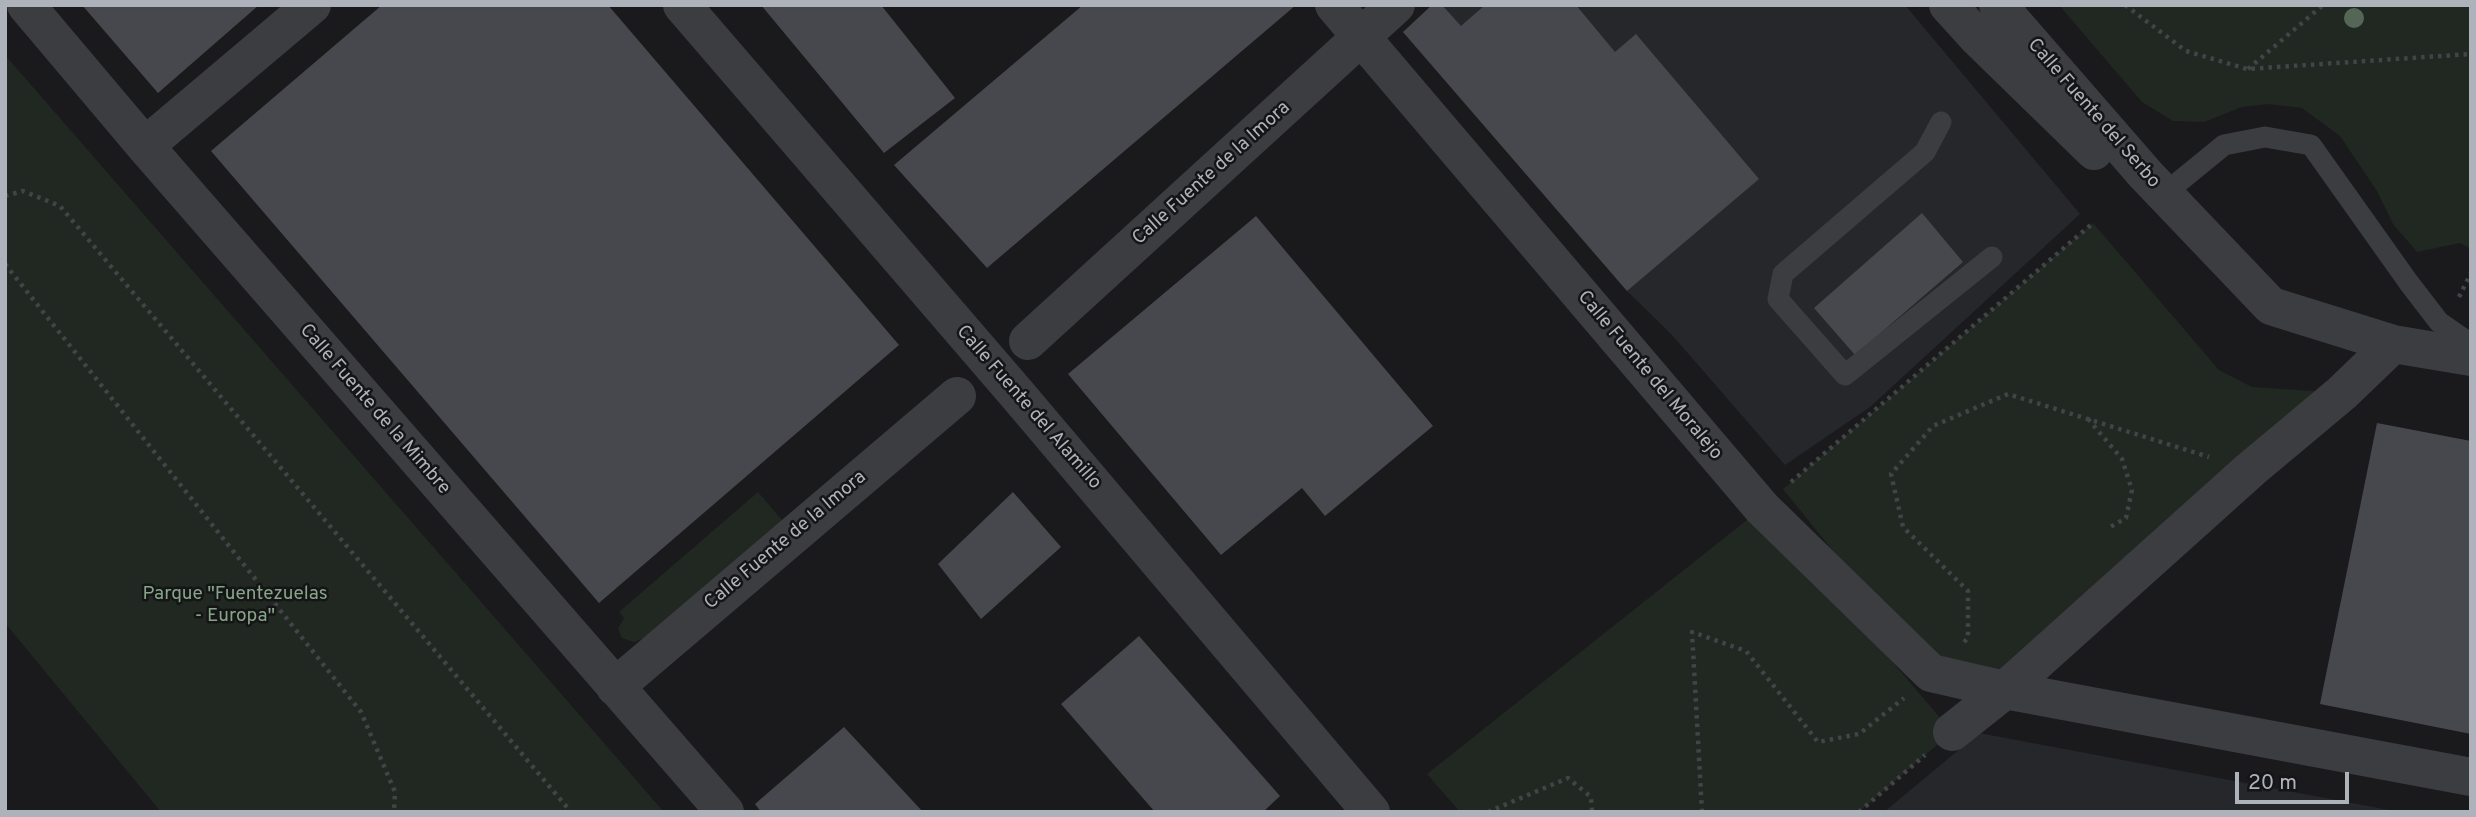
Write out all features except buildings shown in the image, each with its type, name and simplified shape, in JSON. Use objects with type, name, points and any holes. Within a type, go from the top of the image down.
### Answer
[{"type":"street","name":"Calle Fuente de la Mimbre","points":[[26,5],[145,146],[725,812]]},
{"type":"street","points":[[145,146],[312,5]]},
{"type":"street","name":"Calle Fuente del Alamillo","points":[[682,5],[1371,812]]},
{"type":"street","name":"Calle Fuente del Moralejo","points":[[1334,5],[1762,508],[1923,681]]},
{"type":"street","name":"Calle Fuente de la Imora","points":[[1028,341],[1396,5]]},
{"type":"street","name":"Calle Fuente del Serbo","points":[[1948,5],[1978,38],[2110,166],[2164,194]]},
{"type":"street","name":"Calle Fuente del Serbo","points":[[1998,5],[2103,128],[2164,194]]},
{"type":"street","points":[[2164,194],[2272,306],[2393,344],[2471,357]]},
{"type":"street","points":[[1952,732],[2005,690],[2250,470],[2342,393],[2393,344]]},
{"type":"street","name":"Calle Fuente de la Imora","points":[[615,687],[957,396]]},
{"type":"street","points":[[1923,681],[2005,690],[2471,777]]},
{"type":"lane","points":[[1941,122],[1926,152],[1783,274],[1778,299],[1845,375],[1992,257]]},
{"type":"lane","points":[[2164,194],[2224,145],[2265,137],[2311,145],[2432,313],[2471,344]]},
{"type":"path","points":[[2125,5],[2186,51],[2247,69],[2471,54]]},
{"type":"path","points":[[2247,69],[2323,5]]},
{"type":"path","points":[[5,196],[23,191],[60,206],[571,812]]},
{"type":"path","points":[[1762,508],[2093,223]]},
{"type":"path","points":[[5,264],[361,712],[395,792],[394,812]]},
{"type":"path","points":[[2458,298],[2471,273]]},
{"type":"path","points":[[1702,812],[1692,632],[1746,651],[1818,742],[1859,734],[1923,681],[1968,638],[1968,591],[1903,527],[1891,474],[1933,426],[2008,394],[2250,470]]},
{"type":"path","points":[[2087,418],[2122,459],[2132,490],[2126,518],[2107,529]]},
{"type":"path","points":[[1859,812],[1952,732]]},
{"type":"path","points":[[1488,812],[1567,778],[1591,797],[1592,812]]},
{"type":"shaded area","points":[[1432,5],[1905,5],[2080,214],[1870,407],[1785,465],[1672,335],[1627,291],[1403,32]]},
{"type":"shaded area","points":[[1979,733],[2400,812],[1884,812]]},
{"type":"green space","points":[[2059,5],[2471,5],[2471,249],[2460,243],[2417,252],[2393,224],[2377,191],[2340,136],[2302,108],[2268,104],[2242,107],[2204,122],[2173,121],[2142,102]]},
{"type":"green space","name":"Parque \"Fuentezuelas - Europa\"","points":[[5,55],[664,812],[161,812],[5,623]]},
{"type":"green space","points":[[2093,223],[2219,370],[2252,387],[2342,393],[2017,679],[1956,669],[1905,640],[1783,489]]},
{"type":"green space","points":[[758,492],[786,525],[649,645],[642,639],[634,642],[622,638],[618,629],[624,618],[619,612]]},
{"type":"green space","points":[[1762,508],[1952,732],[1859,812],[1460,812],[1427,774]]}]
